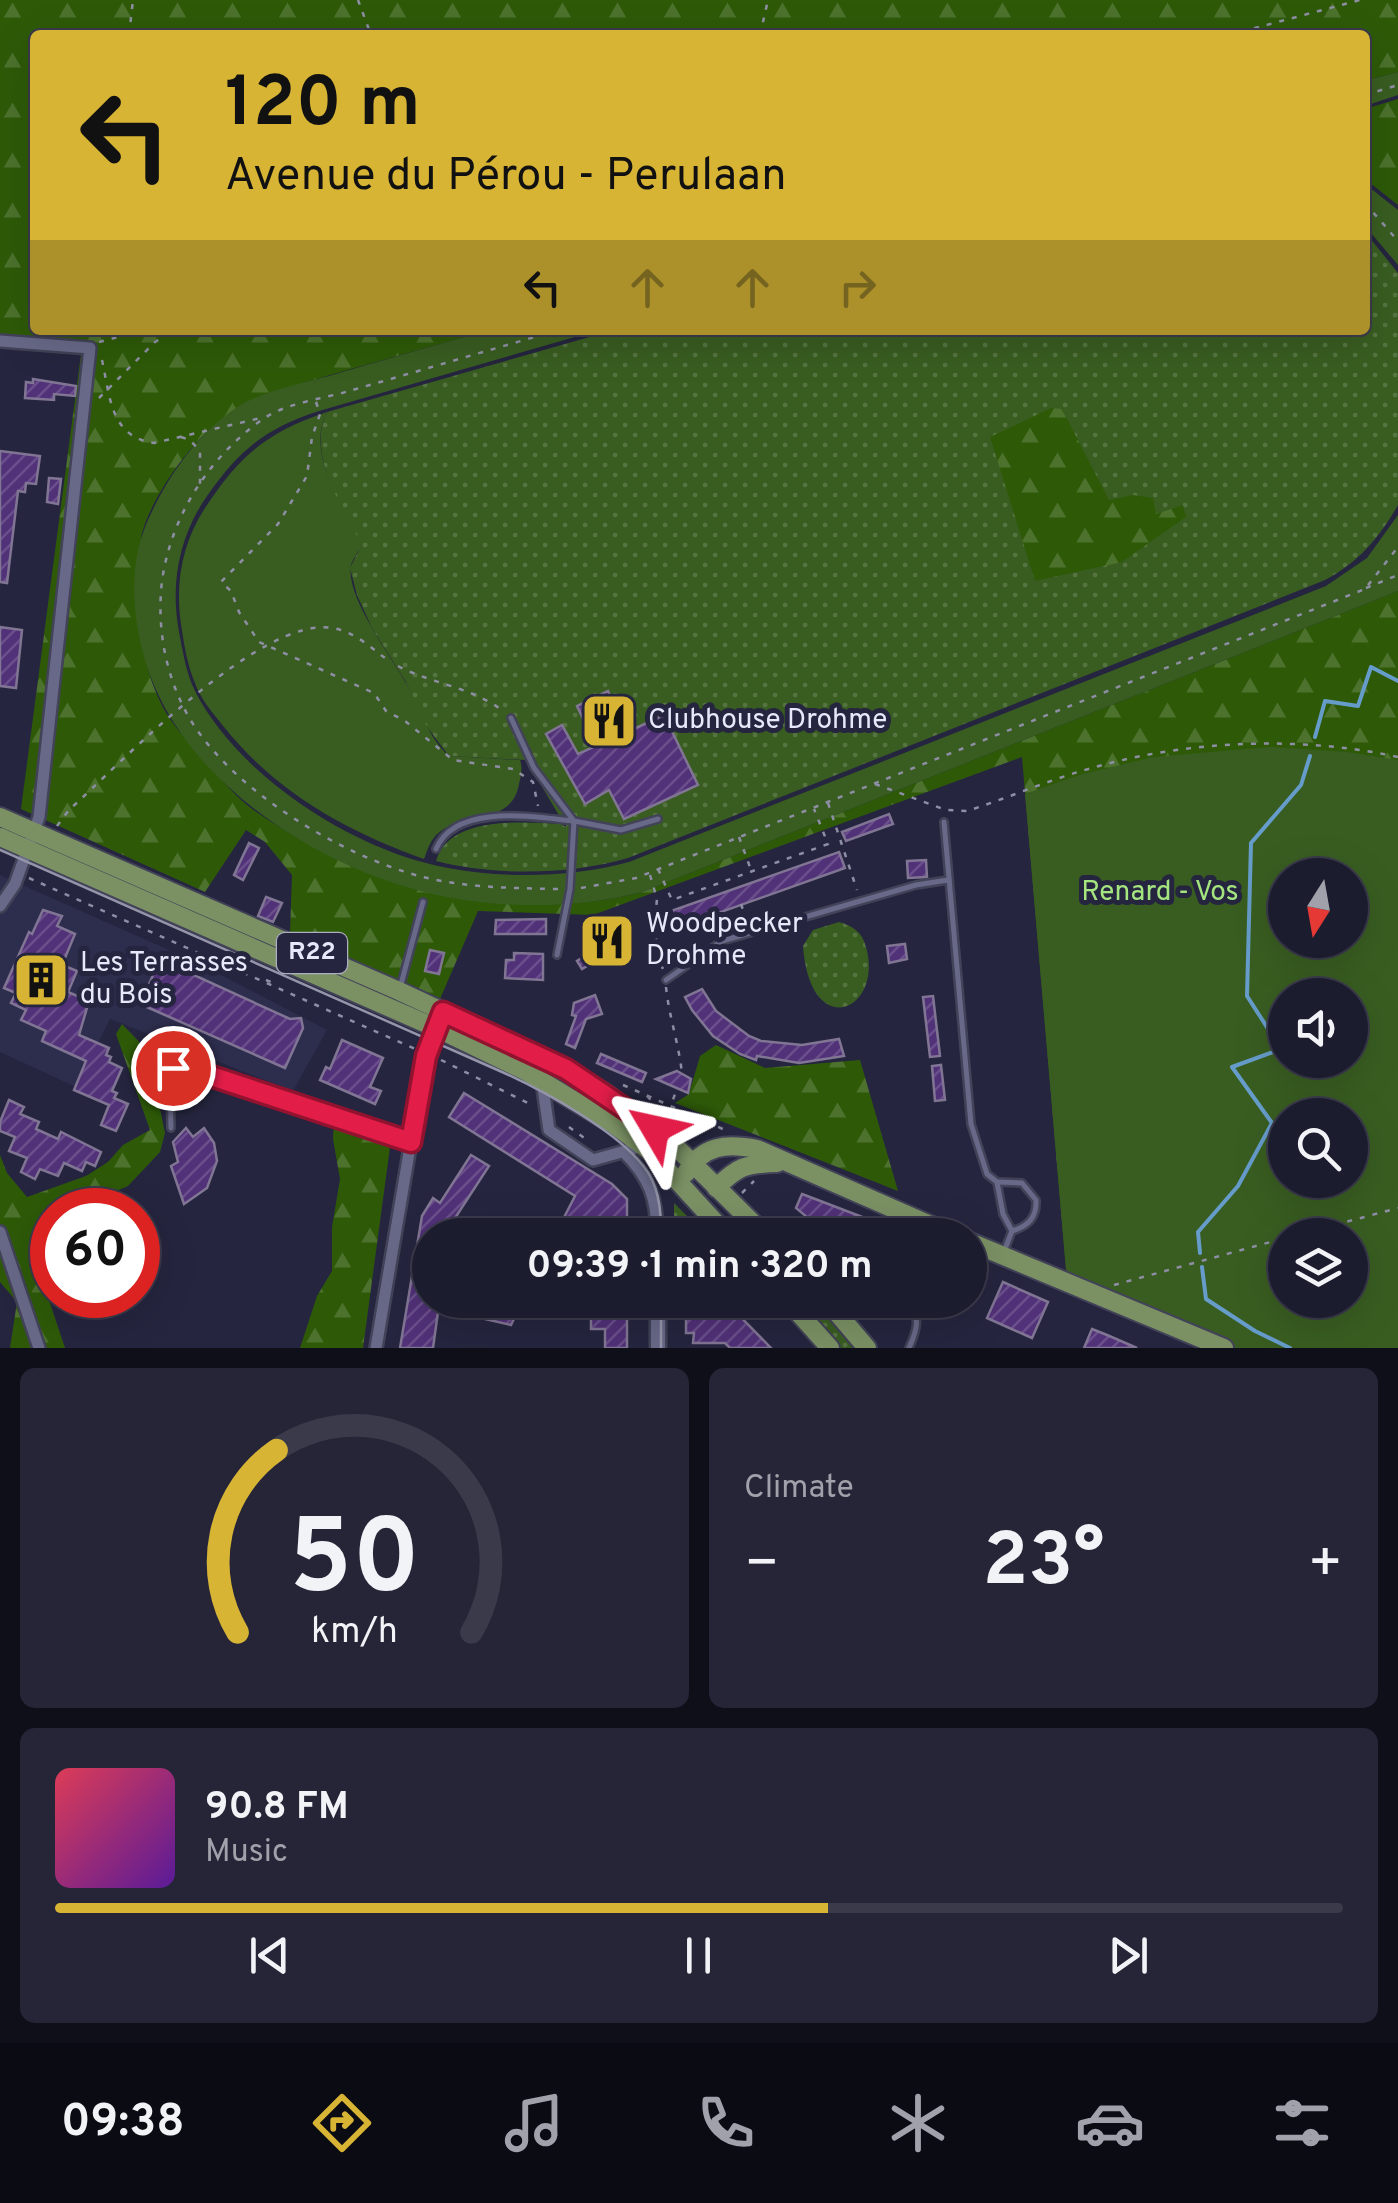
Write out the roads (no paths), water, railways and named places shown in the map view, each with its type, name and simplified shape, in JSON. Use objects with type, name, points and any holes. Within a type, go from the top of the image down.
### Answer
[{"type":"main road","name":"R22","points":[[0,816],[31,841],[439,1020],[566,1069],[655,1129],[692,1164]]},
{"type":"main road","name":"R22","points":[[0,837],[31,841],[399,991],[439,1020],[542,1080],[643,1146],[684,1189]]},
{"type":"main road","points":[[711,1218],[684,1189],[686,1171],[708,1149],[736,1145],[757,1149],[913,1218]]},
{"type":"main road","points":[[684,1189],[716,1188],[734,1170],[748,1164],[783,1162]]},
{"type":"main road","points":[[692,1164],[748,1218]]},
{"type":"main road","points":[[987,1249],[1224,1348]]},
{"type":"main road","points":[[803,1318],[830,1348]]},
{"type":"main road","points":[[842,1318],[866,1348]]},
{"type":"street","points":[[0,341],[94,345],[40,817],[16,884],[0,906]]},
{"type":"street","points":[[376,1348],[427,1054],[439,1020]]},
{"type":"street","points":[[542,1080],[549,1130],[593,1160],[643,1146]]},
{"type":"street","points":[[624,1152],[651,1186],[656,1218]]},
{"type":"street","points":[[0,1232],[39,1348]]},
{"type":"street","points":[[658,1318],[658,1348]]},
{"type":"lane","points":[[511,718],[534,768],[574,821],[570,889],[558,955]]},
{"type":"lane","points":[[436,849],[450,828],[505,814],[620,830],[658,819]]},
{"type":"lane","points":[[944,822],[971,1124],[988,1174],[997,1182],[1003,1214],[1012,1231]]},
{"type":"lane","points":[[666,980],[722,941],[916,885],[948,880]]},
{"type":"lane","points":[[399,991],[423,902]]},
{"type":"lane","points":[[171,1128],[173,1068],[196,1071],[411,1142]]},
{"type":"lane","points":[[997,1182],[1022,1183],[1036,1200],[1034,1216],[1012,1231],[1002,1256]]},
{"type":"lane","points":[[909,1348],[917,1318]]},
{"type":"waterway","points":[[1315,737],[1325,701],[1358,706],[1371,667],[1398,681]]},
{"type":"waterway","points":[[1200,1253],[1198,1232],[1238,1186],[1272,1123],[1232,1067],[1281,1049],[1247,996],[1251,843],[1301,785],[1310,756]]},
{"type":"waterway","points":[[1202,1267],[1206,1299],[1290,1348]]},
{"type":"tram line","points":[[0,850],[555,1099],[600,1127],[637,1158],[656,1189],[660,1218]]},
{"type":"tram line","points":[[661,1318],[661,1348]]},
{"type":"place","name":"Clubhouse Drohme","points":[[609,721]]},
{"type":"place","name":"Woodpecker Drohme","points":[[607,941]]},
{"type":"place","name":"Les Terrasses du Bois","points":[[41,980]]},
{"type":"park label","name":"Renard - Vos","points":[[1160,893]]}]
